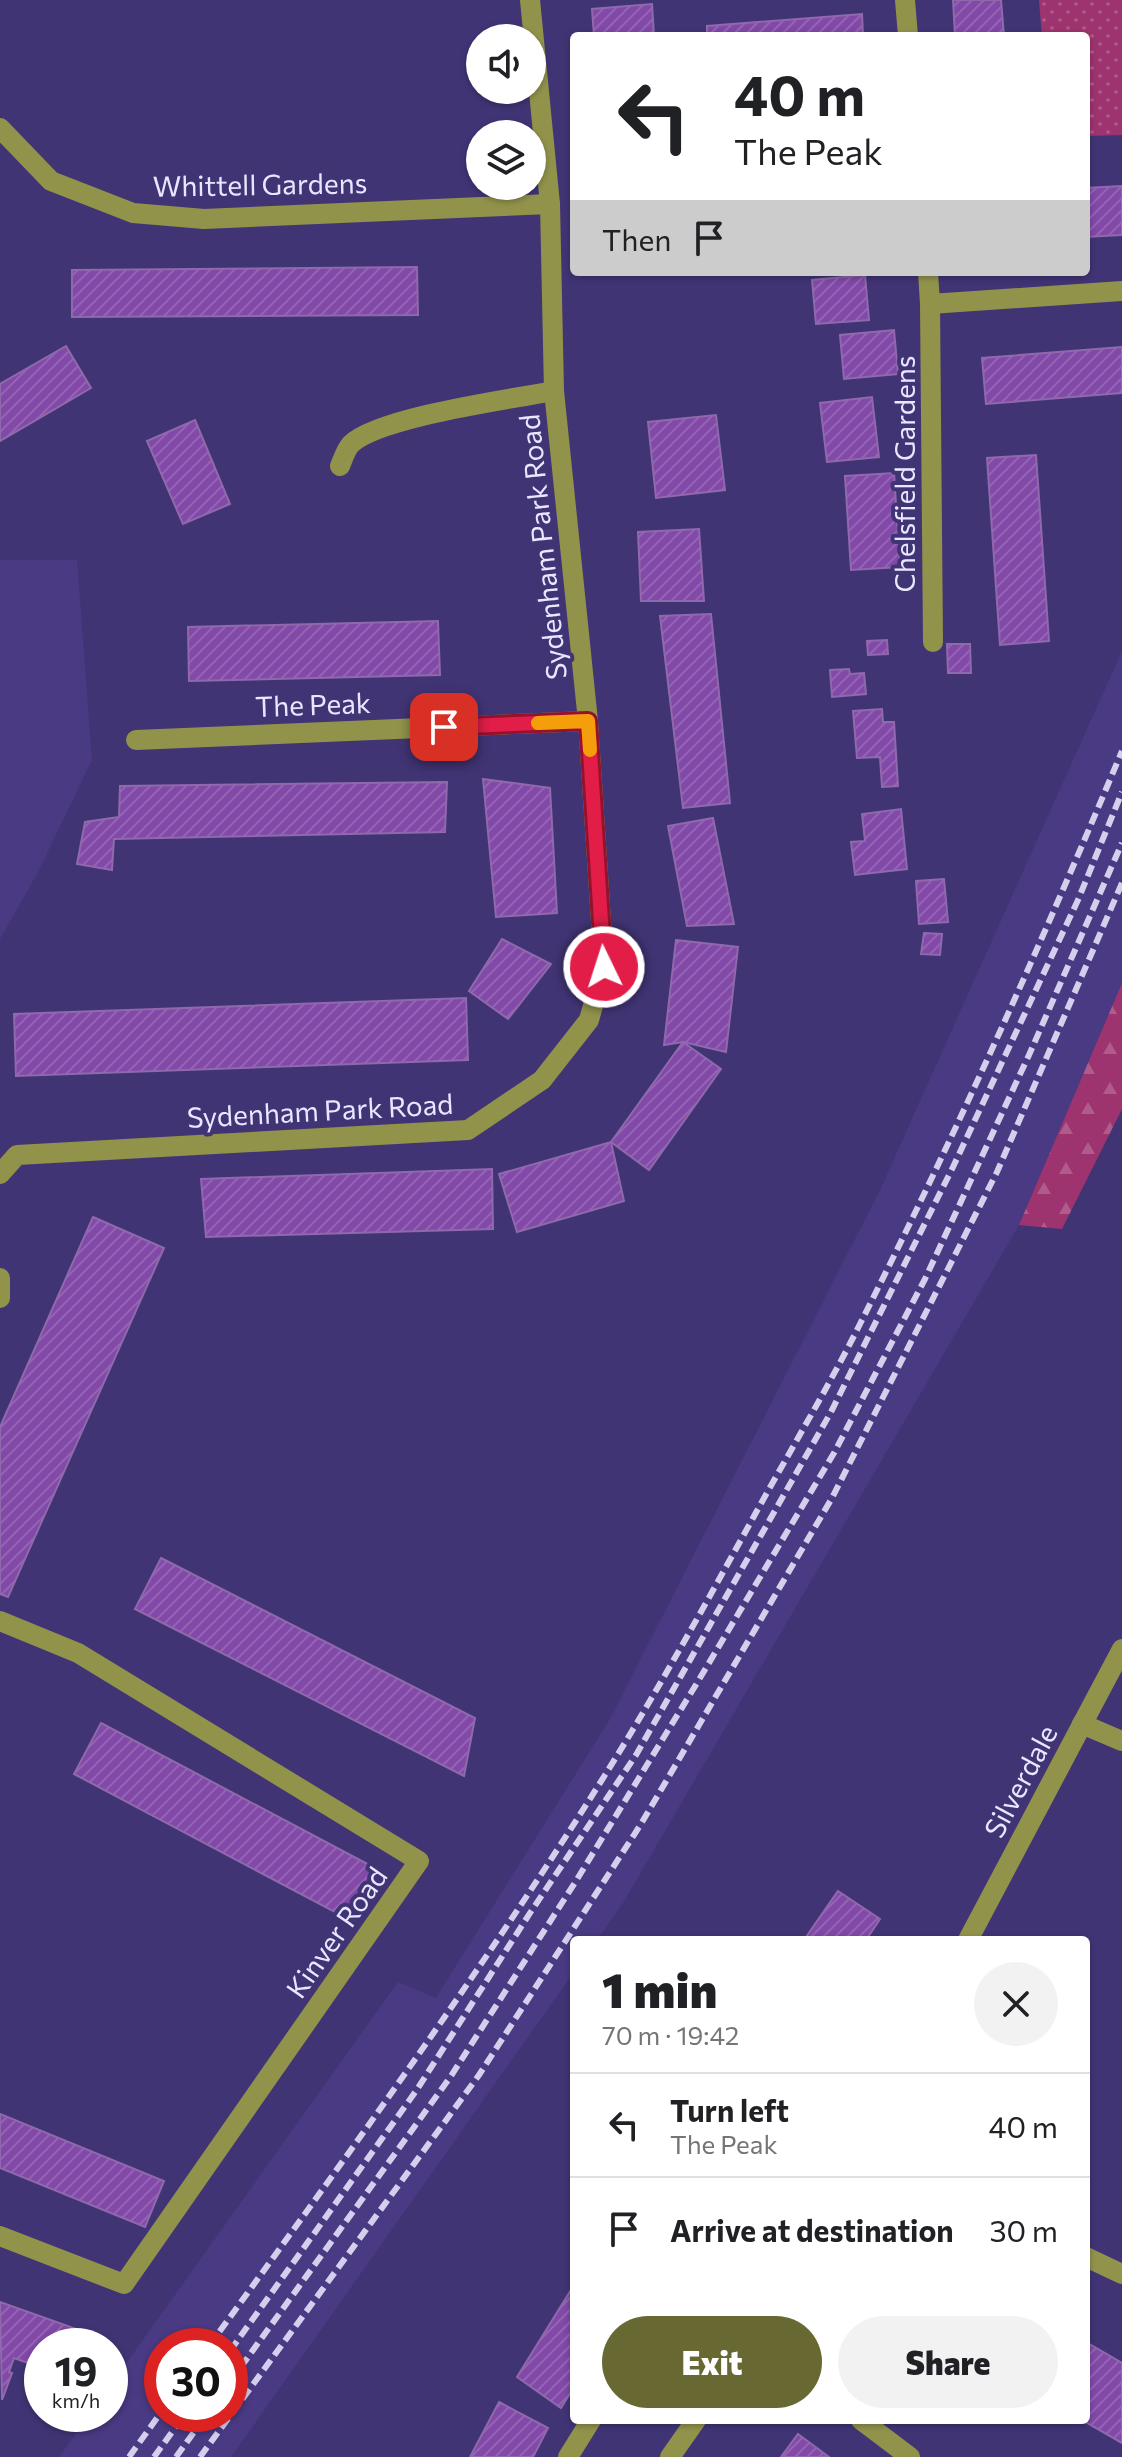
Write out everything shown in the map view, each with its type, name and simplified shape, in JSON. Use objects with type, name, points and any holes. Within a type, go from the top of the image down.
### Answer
[{"type":"street","name":"Sydenham Park Road","points":[[0,1174],[17,1155],[468,1130],[542,1080],[589,1020],[604,967],[588,721],[554,391],[550,204],[530,0]]},
{"type":"street","points":[[905,0],[908,32]]},
{"type":"street","name":"Whittell Gardens","points":[[0,128],[51,181],[133,213],[204,219],[550,204]]},
{"type":"street","name":"Chelsfield Gardens","points":[[928,276],[933,642]]},
{"type":"street","points":[[930,304],[1122,291]]},
{"type":"street","points":[[340,466],[350,445],[371,431],[447,411],[554,391]]},
{"type":"street","name":"The Peak","points":[[136,740],[588,721]]},
{"type":"street","points":[[0,1278],[0,1298]]},
{"type":"street","name":"Kinver Road","points":[[0,1621],[78,1653],[419,1861],[124,2284],[0,2236]]},
{"type":"street","name":"Silverdale","points":[[970,1936],[1122,1649]]},
{"type":"street","points":[[1082,1724],[1122,1741]]},
{"type":"street","points":[[1090,2259],[1122,2274]]},
{"type":"street","points":[[568,2457],[589,2424]]},
{"type":"street","points":[[670,2457],[693,2424]]},
{"type":"street","points":[[866,2424],[910,2457]]},
{"type":"shaded area","points":[[0,560],[77,560],[92,760],[38,872],[0,939]]},
{"type":"shaded area","points":[[1122,651],[1122,983],[1019,1225],[623,1903],[600,1936],[570,1936],[570,1978],[231,2457],[59,2457],[77,2432],[128,2432],[128,2361],[144,2338],[144,2432],[248,2432],[248,2328],[151,2328],[398,1982],[436,1998],[610,1719],[880,1190]]},
{"type":"green space","points":[[1039,0],[1122,0],[1122,135],[1090,136],[1090,32],[1042,32]]},
{"type":"green space","points":[[1122,983],[1122,1109],[1062,1229],[1019,1225]]},
{"type":"building","points":[[953,0],[1001,0],[1004,32],[955,32]]},
{"type":"building","points":[[652,4],[654,32],[594,32],[592,9]]},
{"type":"building","points":[[862,14],[863,32],[707,32],[707,26]]},
{"type":"building","points":[[1122,186],[1122,235],[1090,237],[1090,188]]},
{"type":"building","points":[[417,267],[418,315],[72,317],[72,270]]},
{"type":"building","points":[[865,276],[869,320],[816,324],[812,280]]},
{"type":"building","points":[[894,330],[898,374],[844,379],[840,335]]},
{"type":"building","points":[[66,346],[91,388],[0,441],[0,384]]},
{"type":"building","points":[[1122,347],[1122,393],[986,404],[982,358]]},
{"type":"building","points":[[872,397],[879,457],[827,462],[820,403]]},
{"type":"building","points":[[716,415],[725,490],[656,498],[648,422]]},
{"type":"building","points":[[195,420],[230,504],[183,524],[147,441]]},
{"type":"building","points":[[1036,455],[1049,641],[1000,645],[987,458]]},
{"type":"building","points":[[894,473],[900,567],[851,570],[845,476]]},
{"type":"building","points":[[699,529],[704,601],[641,601],[638,532]]},
{"type":"building","points":[[711,614],[730,803],[683,808],[660,616]]},
{"type":"building","points":[[438,621],[440,675],[189,681],[188,627]]},
{"type":"building","points":[[887,640],[888,654],[868,655],[867,641]]},
{"type":"building","points":[[947,644],[970,644],[971,673],[948,673]]},
{"type":"building","points":[[849,669],[850,674],[864,673],[866,694],[832,697],[830,670]]},
{"type":"building","points":[[882,709],[883,722],[894,722],[898,786],[882,787],[880,757],[857,758],[853,711]]},
{"type":"building","points":[[483,779],[550,788],[557,913],[496,917]]},
{"type":"building","points":[[447,782],[445,832],[114,839],[112,870],[77,864],[85,822],[119,817],[120,786]]},
{"type":"building","points":[[901,809],[907,869],[855,875],[851,842],[865,841],[862,814]]},
{"type":"building","points":[[713,818],[734,924],[687,926],[668,826]]},
{"type":"building","points":[[944,879],[948,922],[919,924],[916,881]]},
{"type":"building","points":[[924,933],[942,934],[940,955],[921,954]]},
{"type":"building","points":[[502,939],[551,964],[508,1019],[469,991]]},
{"type":"building","points":[[676,940],[738,947],[726,1052],[683,1042],[664,1045]]},
{"type":"building","points":[[466,998],[468,1060],[16,1076],[14,1014]]},
{"type":"building","points":[[683,1042],[721,1069],[649,1170],[611,1142]]},
{"type":"building","points":[[611,1142],[624,1201],[517,1232],[499,1174]]},
{"type":"building","points":[[492,1169],[493,1229],[206,1237],[201,1179]]},
{"type":"building","points":[[93,1217],[164,1248],[8,1597],[0,1594],[0,1427]]},
{"type":"building","points":[[161,1558],[475,1718],[464,1776],[135,1609]]},
{"type":"building","points":[[101,1723],[375,1868],[348,1919],[74,1774]]},
{"type":"building","points":[[838,1891],[880,1919],[869,1936],[807,1936]]},
{"type":"building","points":[[0,2114],[164,2181],[145,2227],[0,2168]]},
{"type":"building","points":[[570,2291],[570,2393],[561,2408],[517,2377]]},
{"type":"building","points":[[0,2302],[74,2328],[24,2328],[24,2362],[14,2358],[2,2400]]},
{"type":"building","points":[[1090,2344],[1122,2363],[1122,2443],[1089,2424]]},
{"type":"building","points":[[499,2402],[548,2428],[533,2457],[470,2457]]},
{"type":"building","points":[[798,2434],[829,2457],[781,2457]]},
{"type":"railway","points":[[222,2328],[362,2135],[510,1921],[605,1775],[680,1648],[834,1373],[930,1182],[996,1040],[1122,751]]},
{"type":"railway","points":[[246,2328],[416,2091],[636,1755],[831,1412],[953,1167],[1078,900],[1122,792]]},
{"type":"railway","points":[[248,2357],[451,2076],[576,1881],[834,1453],[925,1279],[1029,1055],[1122,843]]},
{"type":"railway","points":[[200,2457],[479,2075],[641,1824],[832,1498],[997,1172],[1122,883]]},
{"type":"railway","points":[[129,2457],[147,2432]]},
{"type":"railway","points":[[154,2457],[172,2432]]},
{"type":"railway","points":[[176,2457],[194,2432]]},
{"type":"slow traffic","points":[[538,723],[588,721],[590,750]]},
{"type":"route","points":[[444,727],[588,721],[604,967]]}]
